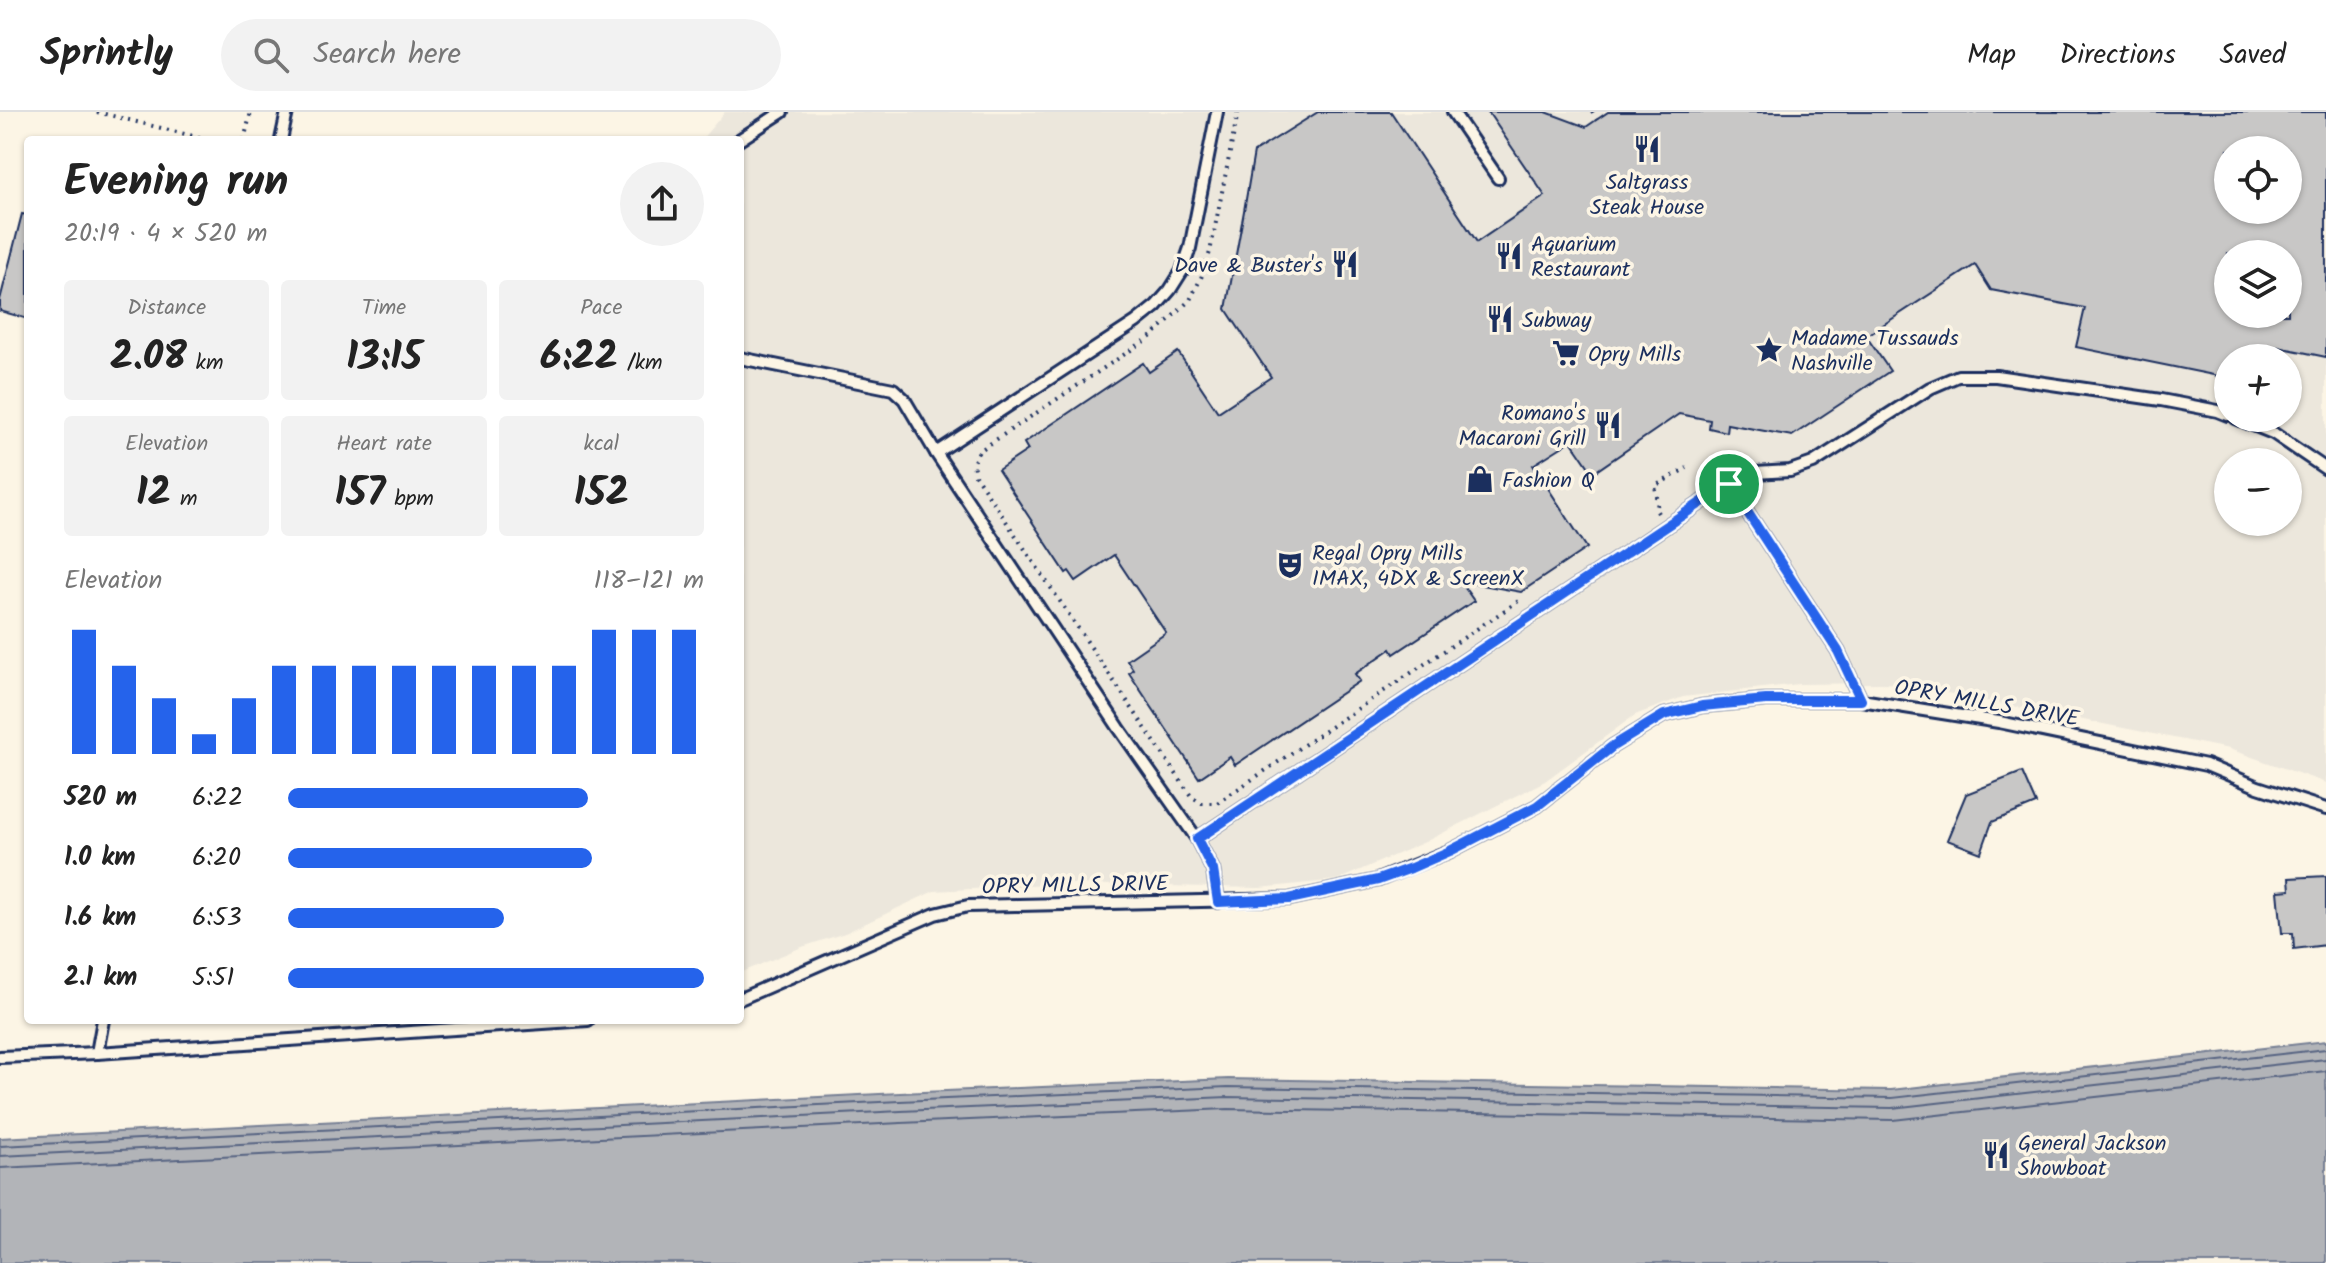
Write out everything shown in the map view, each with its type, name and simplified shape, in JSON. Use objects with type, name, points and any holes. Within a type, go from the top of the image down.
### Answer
[{"type":"lane","points":[[282,136],[287,112]]},
{"type":"lane","points":[[744,137],[782,112]]},
{"type":"lane","points":[[936,453],[1136,322],[1170,290],[1182,271],[1190,248],[1217,112]]},
{"type":"lane","points":[[1453,112],[1498,178]]},
{"type":"lane","points":[[744,359],[893,389],[904,399],[936,453],[1119,728],[1197,839],[1213,870],[1218,902]]},
{"type":"lane","points":[[1197,839],[1729,484],[1755,473],[1790,471],[1813,463],[1930,388],[1958,376],[1996,376],[2214,410]]},
{"type":"lane","points":[[2271,432],[2326,469]]},
{"type":"lane","points":[[1729,484],[1838,651],[1861,700]]},
{"type":"lane","name":"OPRY MILLS DRIVE","points":[[744,997],[935,914],[968,906],[1289,899],[1378,880],[1450,851],[1537,806],[1613,746],[1664,715],[1702,706],[1766,700],[1861,700],[1999,722],[2206,765],[2258,787],[2326,809]]},
{"type":"lane","points":[[97,1053],[102,1024]]},
{"type":"lane","points":[[0,1057],[528,1024]]},
{"type":"path","points":[[97,112],[193,136]]},
{"type":"path","points":[[245,136],[251,112]]},
{"type":"path","points":[[1238,112],[1210,252],[1190,300],[1152,336],[979,451],[973,463],[975,475],[1191,796],[1202,803],[1217,803],[1520,600]]},
{"type":"path","points":[[1592,112],[1597,120]]},
{"type":"path","points":[[1655,486],[1687,468]]},
{"type":"shaded area","name":"Opry Mills","points":[[725,112],[2326,112],[2326,783],[2229,749],[1902,684],[1799,684],[1683,697],[1635,715],[1545,781],[1425,842],[1337,880],[1260,888],[1067,884],[934,891],[845,933],[744,971],[744,136],[704,136]]},
{"type":"water","points":[[2326,1041],[2326,1263],[0,1263],[0,1138],[1228,1079],[1891,1090]]},
{"type":"building","name":"Opry Mills","points":[[1318,112],[1391,112],[1477,242],[1545,196],[1488,112],[1546,112],[1586,127],[1608,112],[2326,112],[2326,357],[2302,352],[2302,344],[2214,344],[2214,375],[2076,347],[2085,308],[1991,290],[1975,265],[1866,336],[1890,371],[1792,436],[1727,424],[1726,432],[1709,428],[1710,420],[1679,414],[1593,473],[1571,441],[1533,465],[1587,548],[1521,592],[1460,581],[1474,601],[1394,654],[1391,649],[1355,674],[1360,681],[1235,765],[1230,757],[1199,778],[1129,673],[1133,669],[1127,660],[1166,633],[1114,555],[1076,581],[1069,571],[1066,573],[998,470],[1028,450],[1024,443],[1143,363],[1149,372],[1178,352],[1218,412],[1271,377],[1226,309],[1254,152]]},
{"type":"building","points":[[24,214],[24,318],[0,311],[0,300]]},
{"type":"building","points":[[2022,772],[2036,804],[1992,822],[1981,853],[1947,840],[1966,794]]},
{"type":"building","points":[[2326,876],[2326,945],[2294,949],[2293,933],[2282,933],[2278,891],[2290,890],[2289,878]]},
{"type":"place","name":"Saltgrass Steak House","points":[[1647,149]]},
{"type":"place","name":"Aquarium Restaurant","points":[[1509,256]]},
{"type":"place","name":"Dave & Buster's","points":[[1345,264]]},
{"type":"place","name":"Subway","points":[[1500,319]]},
{"type":"place","name":"Madame Tussauds Nashville","points":[[1769,350]]},
{"type":"place","name":"Opry Mills","points":[[1566,353]]},
{"type":"place","name":"Romano's Macaroni Grill","points":[[1608,425]]},
{"type":"place","name":"Fashion Q","points":[[1480,479]]},
{"type":"place","name":"Regal Opry Mills IMAX, 4DX & ScreenX","points":[[1290,565]]},
{"type":"place","name":"General Jackson Showboat","points":[[1996,1155]]},
{"type":"route","points":[[1729,484],[1817,616],[1861,700],[1766,700],[1702,706],[1664,715],[1613,746],[1537,806],[1411,868],[1352,887],[1289,899],[1218,902],[1213,870],[1197,839],[1729,484]]}]
